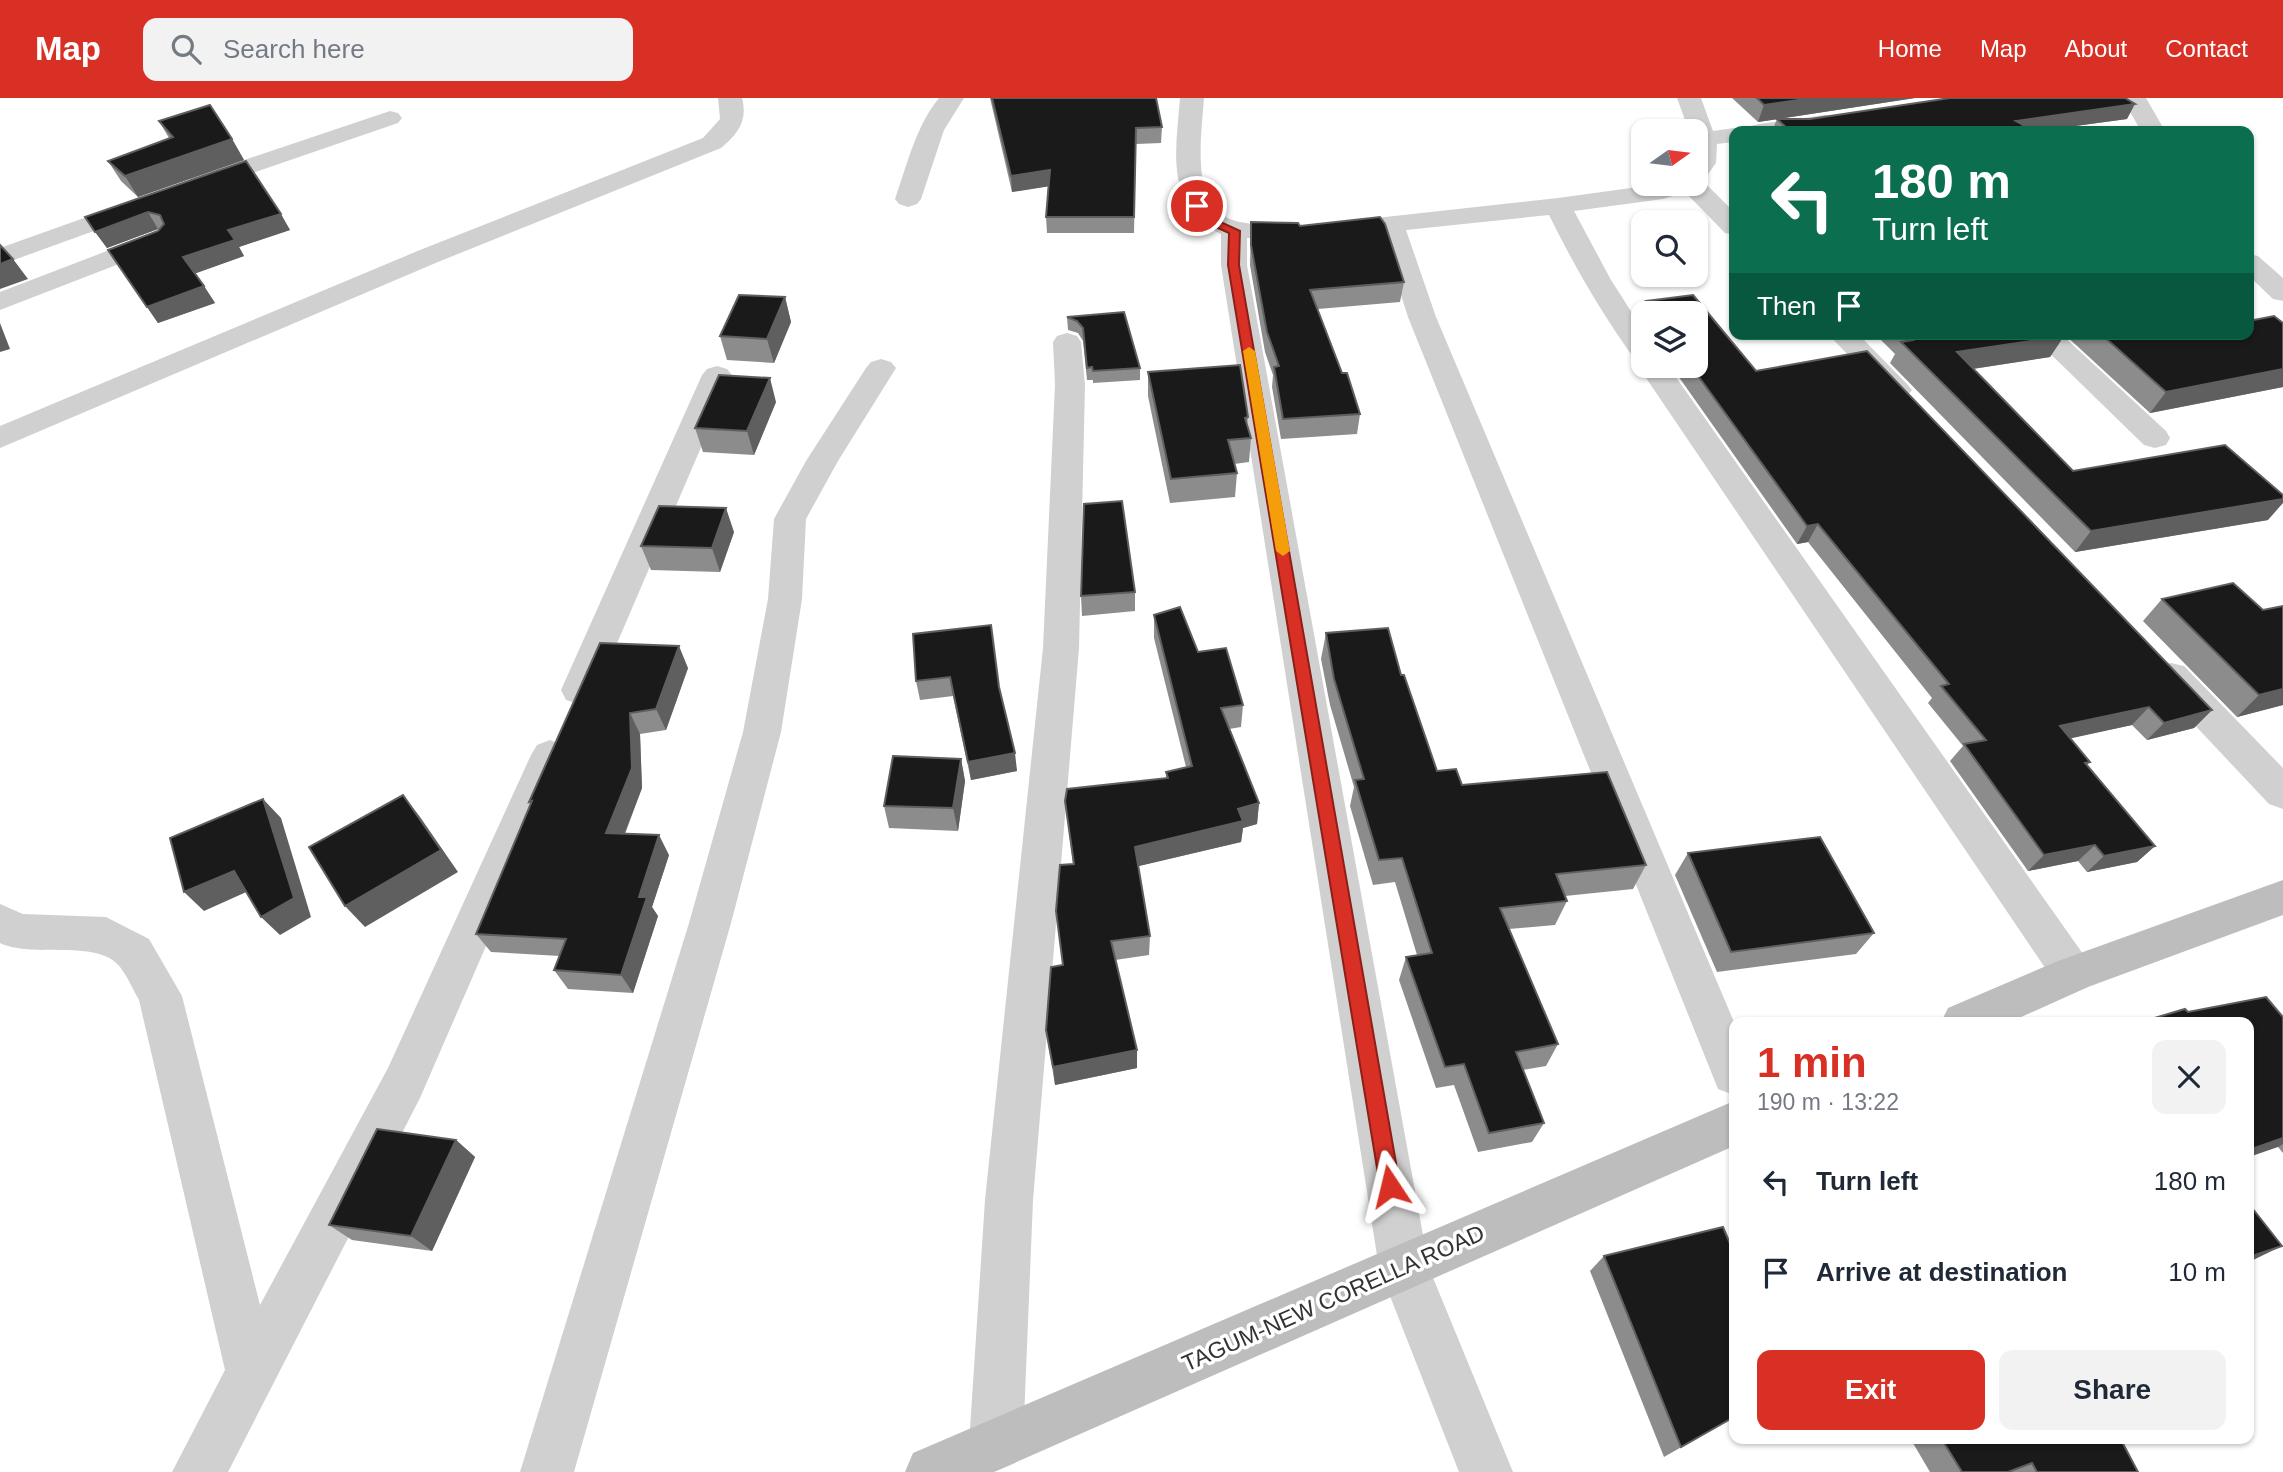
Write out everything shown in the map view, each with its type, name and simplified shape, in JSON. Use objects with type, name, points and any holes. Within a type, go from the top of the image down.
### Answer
[{"type":"main road","points":[[1974,1017],[2073,974],[2283,897]]},
{"type":"main road","name":"TAGUM-NEW CORELLA ROAD","points":[[932,1472],[1729,1125]]},
{"type":"street","points":[[0,438],[429,256],[712,143],[730,129],[735,117],[730,98]]},
{"type":"street","points":[[908,199],[924,153],[945,106],[952,98]]},
{"type":"street","points":[[1192,98],[1188,162],[1197,206],[1213,222],[1234,231],[1281,232]]},
{"type":"street","points":[[1689,98],[1697,119]]},
{"type":"street","points":[[2134,98],[2150,126]]},
{"type":"street","points":[[0,257],[390,118]]},
{"type":"street","points":[[1809,126],[1829,124]]},
{"type":"street","points":[[1708,138],[1729,136]]},
{"type":"street","points":[[1340,229],[1558,206],[1631,195]]},
{"type":"street","points":[[1704,196],[1729,221]]},
{"type":"street","points":[[1558,206],[1606,294],[1631,333]]},
{"type":"street","points":[[1391,223],[1422,317],[1729,1062]]},
{"type":"street","points":[[1234,231],[1234,265],[1404,1268],[1486,1472]]},
{"type":"street","points":[[0,302],[159,239]]},
{"type":"street","points":[[2254,267],[2283,293]]},
{"type":"street","points":[[1848,340],[1920,412]]},
{"type":"street","points":[[2050,340],[2155,438]]},
{"type":"street","points":[[996,1444],[1009,1200],[1061,648],[1070,385],[1067,342]]},
{"type":"street","points":[[547,1472],[710,923],[762,732],[785,599],[790,519],[822,461],[881,368]]},
{"type":"street","points":[[199,1472],[404,1083],[717,375]]},
{"type":"street","points":[[1661,378],[2073,974]]},
{"type":"street","points":[[2149,653],[2283,793]]},
{"type":"street","points":[[0,922],[18,932],[106,935],[134,952],[160,996],[251,1372]]},
{"type":"building","points":[[992,98],[1156,98],[1162,127],[1136,128],[1134,217],[1046,217],[1050,170],[1011,176]]},
{"type":"building","points":[[1757,98],[1812,98],[1764,105]]},
{"type":"building","points":[[1950,98],[2125,98],[2135,104],[2016,121],[2025,126],[1785,126],[1777,119],[1810,119]]},
{"type":"building","points":[[210,105],[232,139],[125,176],[108,161],[173,137],[159,121]]},
{"type":"building","points":[[246,161],[281,214],[228,230],[235,240],[183,257],[204,286],[147,307],[108,250],[158,231],[164,224],[160,215],[148,212],[95,232],[85,217]]},
{"type":"building","points":[[1380,217],[1385,224],[1404,282],[1310,290],[1342,373],[1347,373],[1360,414],[1283,419],[1274,367],[1279,366],[1267,332],[1251,245],[1251,222],[1298,223],[1300,226]]},
{"type":"building","points":[[0,245],[13,259],[0,264]]},
{"type":"building","points":[[739,295],[785,297],[767,339],[720,336]]},
{"type":"building","points":[[1693,295],[1698,301],[1646,301]]},
{"type":"building","points":[[1124,312],[1140,368],[1093,371],[1092,367],[1087,368],[1083,328],[1077,321],[1067,317]]},
{"type":"building","points":[[1708,313],[1756,371],[1867,351],[2212,710],[2164,723],[2149,707],[2060,726],[2090,762],[2085,763],[2155,846],[2104,856],[2095,845],[2044,855],[1964,744],[1986,740],[1941,686],[1949,684],[1818,524],[1807,526],[1700,378],[1708,378]]},
{"type":"building","points":[[2274,316],[2283,323],[2283,369],[2166,392],[2108,340],[2254,340],[2254,320]]},
{"type":"building","points":[[2037,340],[1957,352],[2073,471],[2225,445],[2283,495],[2283,499],[2091,531],[1901,342]]},
{"type":"building","points":[[1240,365],[1248,417],[1245,418],[1251,438],[1228,440],[1237,473],[1171,479],[1148,372]]},
{"type":"building","points":[[719,375],[770,378],[747,431],[695,428]]},
{"type":"building","points":[[1122,501],[1135,592],[1081,596],[1084,504]]},
{"type":"building","points":[[659,506],[726,508],[712,548],[641,546]]},
{"type":"building","points":[[2233,583],[2263,610],[2283,606],[2283,689],[2259,695],[2162,599]]},
{"type":"building","points":[[1180,607],[1198,652],[1226,648],[1243,705],[1221,708],[1259,803],[1238,809],[1243,821],[1135,847],[1150,936],[1111,941],[1137,1050],[1053,1067],[1046,1030],[1051,967],[1063,965],[1056,911],[1060,865],[1074,864],[1065,801],[1067,789],[1168,778],[1166,772],[1192,766],[1154,615]]},
{"type":"building","points":[[991,625],[999,687],[1015,753],[968,762],[950,677],[916,681],[913,634]]},
{"type":"building","points":[[1388,628],[1401,675],[1404,675],[1437,771],[1456,769],[1462,785],[1607,772],[1646,865],[1556,874],[1567,901],[1500,908],[1558,1044],[1516,1052],[1544,1123],[1489,1133],[1464,1064],[1445,1067],[1406,957],[1432,953],[1402,858],[1379,860],[1355,780],[1364,779],[1334,679],[1326,633]]},
{"type":"building","points":[[600,643],[679,646],[656,709],[630,713],[632,768],[606,833],[659,835],[639,897],[647,897],[621,975],[554,970],[566,939],[476,934],[532,801],[529,802]]},
{"type":"building","points":[[893,756],[961,759],[953,808],[884,806]]},
{"type":"building","points":[[403,795],[441,850],[345,906],[309,847]]},
{"type":"building","points":[[263,799],[294,898],[261,917],[234,871],[184,892],[170,838]]},
{"type":"building","points":[[1820,837],[1874,933],[1731,952],[1688,853]]},
{"type":"building","points":[[2266,997],[2283,1017],[2283,1138],[2254,1148],[2254,1017],[2158,1017],[2185,1009],[2188,1012]]},
{"type":"building","points":[[377,1129],[456,1140],[411,1236],[329,1225]]},
{"type":"building","points":[[2254,1210],[2282,1246],[2254,1255]]},
{"type":"building","points":[[1723,1227],[1729,1241],[1729,1420],[1681,1447],[1604,1256]]},
{"type":"building","points":[[1945,1444],[2123,1444],[2138,1472],[2037,1472],[2032,1463],[2008,1472],[1962,1472]]},
{"type":"slow traffic","points":[[1249,351],[1283,551]]},
{"type":"route","points":[[1197,206],[1213,222],[1234,231],[1234,265],[1390,1186]]}]
